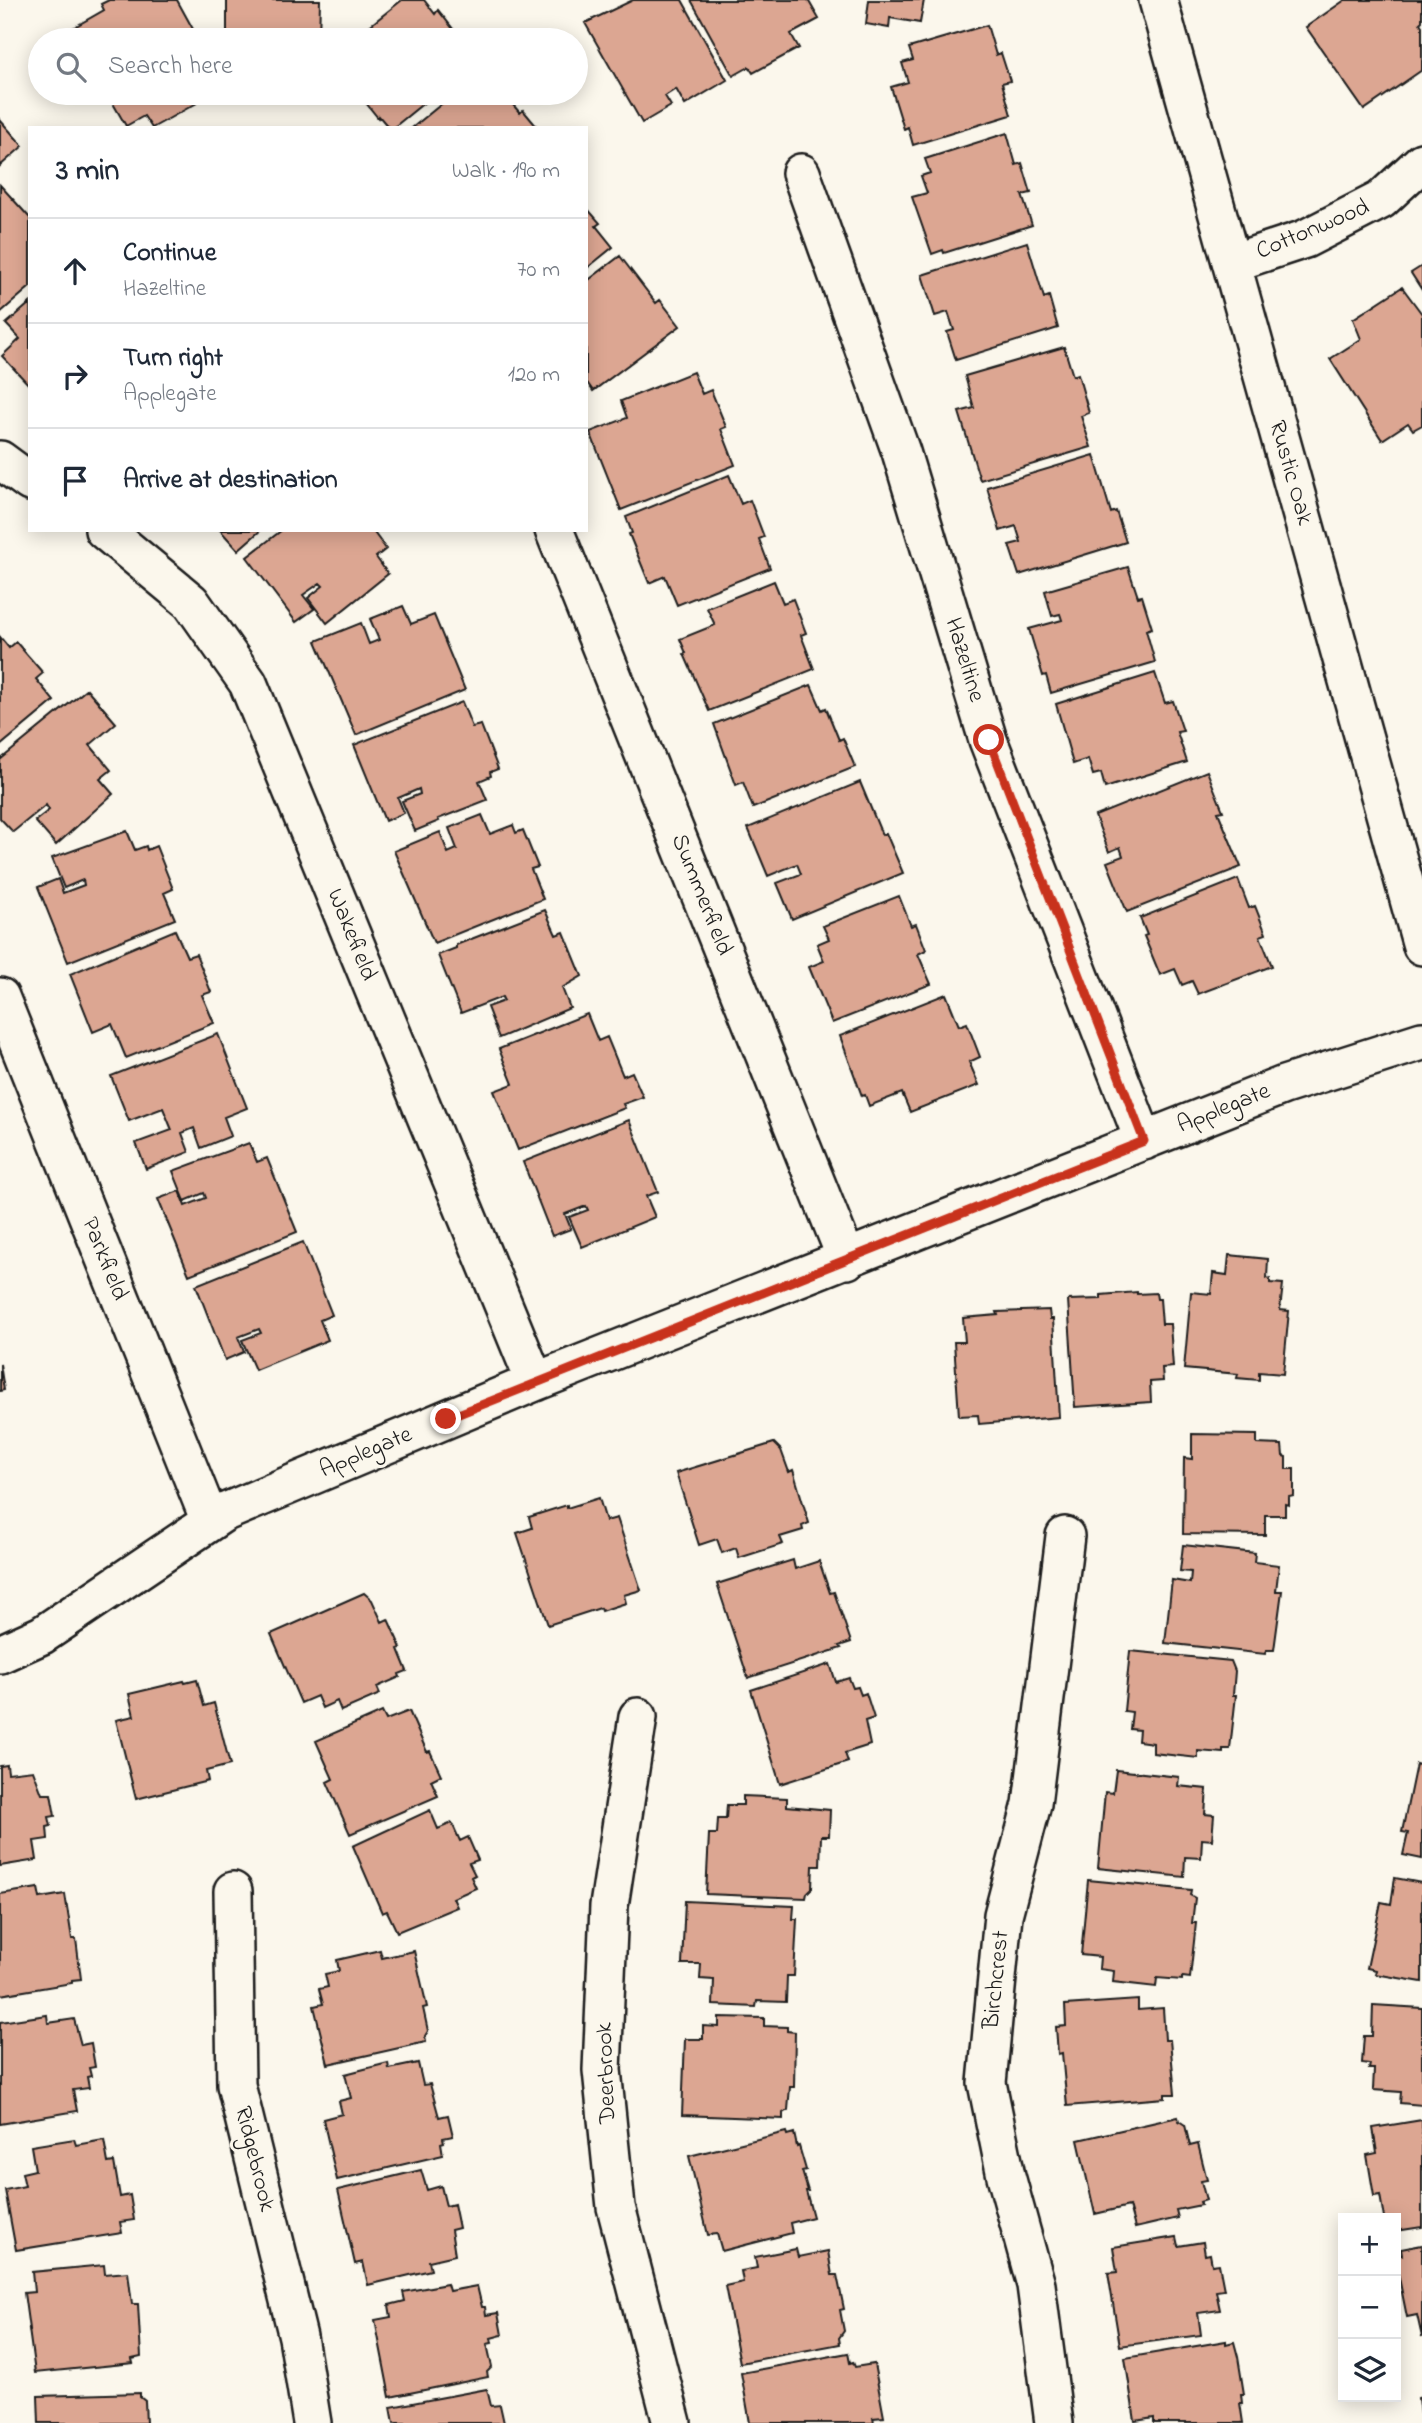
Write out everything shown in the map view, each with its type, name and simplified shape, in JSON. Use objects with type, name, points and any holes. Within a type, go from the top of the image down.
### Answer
[{"type":"street","name":"Rustic Oak","points":[[1158,0],[1422,946]]},
{"type":"street","name":"Cottonwood","points":[[1232,263],[1306,239],[1381,200],[1422,162]]},
{"type":"street","name":"Hazeltine","points":[[801,173],[901,452],[989,740],[1144,1141]]},
{"type":"street","points":[[0,460],[28,481]]},
{"type":"street","name":"Wakefield","points":[[106,532],[191,602],[248,683],[535,1382]]},
{"type":"street","name":"Summerfield","points":[[555,532],[847,1260]]},
{"type":"street","name":"Parkfield","points":[[0,997],[210,1521]]},
{"type":"street","name":"Applegate","points":[[0,1654],[42,1635],[223,1513],[535,1382],[1284,1085],[1422,1041]]},
{"type":"street","name":"Birchcrest","points":[[1054,2423],[1036,2285],[1006,2176],[987,2083],[1003,1915],[1032,1804],[1065,1536]]},
{"type":"street","name":"Deerbrook","points":[[638,1717],[609,1906],[602,2070],[616,2207],[673,2423]]},
{"type":"street","name":"Ridgebrook","points":[[233,1891],[236,2085],[298,2337],[312,2423]]},
{"type":"building","points":[[109,0],[177,0],[192,28],[73,28],[104,10],[101,4]]},
{"type":"building","points":[[227,0],[320,0],[319,28],[227,28]]},
{"type":"building","points":[[402,0],[424,0],[435,14],[438,10],[452,28],[367,28]]},
{"type":"building","points":[[633,0],[682,0],[727,80],[685,105],[676,89],[665,96],[671,106],[642,123],[585,23]]},
{"type":"building","points":[[691,0],[808,0],[819,19],[791,34],[799,48],[753,73],[749,67],[733,76]]},
{"type":"building","points":[[869,0],[924,0],[920,23],[890,18],[889,28],[866,24]]},
{"type":"building","points":[[1345,0],[1422,0],[1422,70],[1364,110],[1306,27]]},
{"type":"building","points":[[987,25],[996,55],[1001,53],[1010,81],[1002,83],[1011,115],[913,145],[908,127],[904,129],[891,87],[908,82],[902,63],[913,60],[909,48]]},
{"type":"building","points":[[114,105],[193,105],[156,126],[151,126],[144,116],[126,126]]},
{"type":"building","points":[[368,105],[421,105],[395,126],[387,126],[379,116],[378,118]]},
{"type":"building","points":[[440,105],[513,105],[520,113],[523,110],[536,126],[414,126]]},
{"type":"building","points":[[0,120],[23,146],[0,166]]},
{"type":"building","points":[[1007,133],[1016,165],[1022,163],[1031,193],[1022,195],[1032,225],[944,253],[943,250],[932,254],[912,197],[927,193],[921,176],[930,173],[925,159]]},
{"type":"building","points":[[0,185],[28,216],[28,289],[0,313]]},
{"type":"building","points":[[588,209],[600,223],[596,226],[613,247],[588,267]]},
{"type":"building","points":[[1027,242],[1044,298],[1049,296],[1058,328],[956,360],[947,332],[954,330],[948,312],[935,316],[922,275]]},
{"type":"building","points":[[620,256],[656,303],[660,300],[680,326],[593,391],[588,384],[588,280]]},
{"type":"building","points":[[1422,266],[1422,290],[1411,273]]},
{"type":"building","points":[[1402,287],[1422,314],[1422,425],[1413,430],[1408,423],[1382,440],[1330,359],[1361,339],[1353,319]]},
{"type":"building","points":[[28,305],[28,384],[2,356],[20,339],[6,324]]},
{"type":"building","points":[[1064,347],[1073,376],[1078,374],[1089,413],[1081,416],[1091,447],[980,480],[959,412],[974,408],[965,376]]},
{"type":"building","points":[[693,372],[702,394],[711,390],[726,427],[721,429],[735,465],[621,510],[590,432],[627,418],[621,401]]},
{"type":"building","points":[[1094,455],[1111,513],[1116,511],[1126,542],[1019,575],[1009,545],[1021,542],[1016,526],[1000,531],[987,487]]},
{"type":"building","points":[[729,475],[741,504],[750,500],[764,537],[759,539],[770,568],[677,605],[665,576],[649,583],[629,534],[632,533],[626,517]]},
{"type":"building","points":[[222,532],[259,532],[238,550]]},
{"type":"building","points":[[279,532],[373,532],[386,549],[376,557],[388,574],[327,623],[308,598],[323,586],[320,583],[303,595],[314,609],[296,622],[247,557]]},
{"type":"building","points":[[1128,567],[1138,597],[1142,596],[1152,628],[1146,630],[1155,662],[1051,693],[1029,629],[1062,620],[1060,614],[1052,616],[1045,591]]},
{"type":"building","points":[[774,581],[783,603],[793,599],[806,633],[801,635],[814,669],[709,711],[680,639],[715,625],[707,608]]},
{"type":"building","points":[[403,606],[411,624],[434,615],[465,690],[356,735],[316,641],[361,623],[369,644],[379,640],[370,619]]},
{"type":"building","points":[[0,637],[9,648],[16,642],[43,673],[36,679],[54,701],[0,746]]},
{"type":"building","points":[[1155,673],[1165,703],[1173,701],[1183,731],[1177,732],[1187,762],[1105,788],[1101,773],[1093,775],[1088,759],[1073,764],[1056,704]]},
{"type":"building","points":[[811,685],[822,710],[826,708],[839,740],[843,738],[855,767],[753,808],[743,782],[736,785],[714,724]]},
{"type":"building","points":[[87,689],[116,723],[90,745],[111,770],[100,779],[113,794],[56,845],[35,821],[49,810],[46,805],[13,832],[0,818],[0,760]]},
{"type":"building","points":[[462,702],[472,727],[481,725],[498,769],[490,772],[491,776],[479,781],[487,800],[415,831],[402,801],[420,794],[419,789],[398,798],[404,813],[385,821],[354,745]]},
{"type":"building","points":[[1207,771],[1223,811],[1218,812],[1241,867],[1127,912],[1107,862],[1123,856],[1120,847],[1109,852],[1095,816]]},
{"type":"building","points":[[860,782],[882,835],[886,833],[903,873],[792,919],[777,883],[801,874],[797,864],[768,876],[748,828]]},
{"type":"building","points":[[482,815],[490,834],[513,825],[516,833],[523,830],[538,867],[531,869],[543,899],[434,943],[394,851],[440,832],[448,853],[457,849],[449,828]]},
{"type":"building","points":[[127,831],[135,850],[146,846],[147,850],[156,846],[173,889],[164,893],[175,919],[68,962],[38,887],[58,879],[63,893],[84,885],[83,880],[64,888],[52,858]]},
{"type":"building","points":[[1238,879],[1249,908],[1255,906],[1266,934],[1260,936],[1272,966],[1198,994],[1192,981],[1182,985],[1175,969],[1160,975],[1144,936],[1147,935],[1140,918]]},
{"type":"building","points":[[899,896],[911,926],[916,924],[926,950],[918,954],[931,984],[832,1023],[809,967],[824,961],[817,944],[829,939],[823,926]]},
{"type":"building","points":[[545,910],[556,935],[564,932],[582,976],[562,988],[570,1008],[499,1038],[487,1007],[504,1001],[502,997],[461,1013],[438,955],[456,948],[456,945]]},
{"type":"building","points":[[175,930],[187,957],[196,954],[211,992],[202,995],[214,1023],[126,1058],[112,1024],[93,1032],[70,974]]},
{"type":"building","points":[[946,994],[959,1026],[967,1023],[980,1057],[969,1062],[979,1085],[910,1112],[902,1093],[869,1106],[865,1095],[862,1096],[840,1036]]},
{"type":"building","points":[[587,1014],[598,1041],[607,1037],[623,1076],[632,1072],[643,1097],[623,1104],[625,1108],[518,1150],[494,1091],[513,1084],[499,1049]]},
{"type":"building","points":[[218,1034],[247,1108],[224,1117],[231,1136],[201,1148],[194,1128],[182,1133],[189,1152],[146,1169],[136,1143],[172,1130],[163,1108],[129,1121],[111,1076]]},
{"type":"building","points":[[629,1120],[658,1192],[646,1196],[655,1217],[582,1247],[569,1217],[588,1210],[586,1206],[565,1214],[571,1229],[552,1236],[523,1162]]},
{"type":"building","points":[[249,1143],[257,1162],[267,1158],[297,1232],[189,1275],[158,1199],[179,1191],[185,1206],[206,1198],[204,1193],[185,1201],[173,1171]]},
{"type":"building","points":[[303,1242],[332,1315],[320,1320],[328,1340],[255,1370],[242,1340],[261,1333],[259,1329],[238,1337],[244,1352],[225,1360],[196,1285]]},
{"type":"building","points":[[1229,1255],[1268,1259],[1267,1278],[1270,1283],[1283,1284],[1280,1310],[1289,1311],[1283,1374],[1259,1372],[1259,1380],[1237,1378],[1238,1374],[1184,1369],[1191,1292],[1211,1294],[1213,1273],[1227,1275]]},
{"type":"building","points":[[1156,1293],[1157,1299],[1160,1299],[1162,1324],[1170,1324],[1173,1367],[1162,1368],[1163,1381],[1150,1382],[1151,1402],[1075,1407],[1068,1300],[1101,1299],[1101,1295]]},
{"type":"building","points":[[1049,1310],[1050,1319],[1053,1319],[1059,1417],[979,1424],[978,1415],[959,1416],[954,1342],[965,1342],[963,1318],[998,1315],[997,1312]]},
{"type":"building","points":[[0,1364],[4,1390],[0,1391]]},
{"type":"building","points":[[1192,1434],[1257,1435],[1257,1444],[1282,1445],[1286,1469],[1294,1469],[1294,1496],[1289,1497],[1289,1505],[1285,1504],[1285,1515],[1265,1515],[1265,1535],[1183,1534],[1184,1458],[1192,1459]]},
{"type":"building","points":[[774,1443],[781,1450],[789,1472],[793,1470],[809,1523],[802,1526],[803,1530],[780,1537],[783,1544],[739,1558],[736,1548],[722,1553],[717,1539],[699,1545],[676,1473]]},
{"type":"building","points":[[599,1498],[606,1521],[617,1518],[641,1590],[624,1595],[626,1603],[601,1611],[600,1608],[548,1625],[517,1533],[532,1528],[529,1517]]},
{"type":"building","points":[[1183,1545],[1255,1553],[1254,1562],[1279,1565],[1276,1591],[1282,1591],[1274,1650],[1266,1650],[1265,1654],[1165,1643],[1172,1580],[1190,1583],[1191,1572],[1180,1571]]},
{"type":"building","points":[[793,1560],[795,1569],[819,1561],[830,1593],[834,1592],[851,1642],[839,1646],[841,1648],[748,1678],[717,1584]]},
{"type":"building","points":[[364,1593],[372,1600],[382,1622],[388,1619],[401,1648],[398,1649],[407,1671],[377,1687],[380,1694],[341,1711],[337,1701],[322,1708],[317,1696],[301,1703],[271,1634]]},
{"type":"building","points":[[1130,1651],[1231,1661],[1235,1671],[1233,1695],[1236,1695],[1230,1749],[1223,1749],[1223,1753],[1198,1751],[1198,1758],[1153,1753],[1153,1743],[1138,1741],[1139,1730],[1130,1729],[1132,1712],[1124,1711]]},
{"type":"building","points":[[830,1664],[836,1682],[849,1678],[853,1688],[858,1687],[861,1695],[866,1693],[874,1718],[865,1721],[870,1745],[845,1753],[848,1762],[780,1784],[751,1690]]},
{"type":"building","points":[[197,1680],[204,1706],[214,1703],[230,1765],[206,1771],[208,1781],[136,1799],[116,1720],[134,1716],[129,1694]]},
{"type":"building","points":[[409,1711],[427,1752],[430,1751],[441,1775],[431,1780],[438,1796],[350,1834],[327,1782],[333,1779],[316,1741],[382,1712],[386,1720]]},
{"type":"building","points":[[1416,1764],[1422,1766],[1422,1859],[1403,1855],[1408,1833],[1402,1832]]},
{"type":"building","points":[[7,1765],[8,1773],[33,1770],[42,1794],[51,1794],[55,1816],[49,1817],[51,1826],[47,1827],[48,1839],[34,1841],[37,1860],[0,1866],[0,1766]]},
{"type":"building","points":[[1116,1770],[1179,1777],[1178,1786],[1207,1789],[1205,1814],[1214,1815],[1212,1840],[1202,1839],[1201,1858],[1185,1857],[1184,1877],[1098,1868],[1105,1792],[1113,1793]]},
{"type":"building","points":[[743,1796],[787,1798],[787,1806],[830,1810],[829,1836],[821,1836],[820,1866],[813,1866],[812,1888],[806,1898],[706,1894],[709,1834],[717,1834],[718,1819],[726,1819],[727,1805],[743,1805]]},
{"type":"building","points":[[430,1810],[438,1829],[452,1823],[460,1841],[468,1837],[478,1860],[469,1863],[475,1875],[471,1877],[476,1888],[453,1898],[457,1907],[397,1932],[387,1911],[382,1913],[353,1846]]},
{"type":"building","points":[[1395,1878],[1422,1883],[1422,1982],[1375,1974],[1376,1970],[1367,1968],[1381,1902],[1391,1904]]},
{"type":"building","points":[[1088,1880],[1191,1890],[1190,1895],[1195,1898],[1192,1923],[1196,1923],[1190,1978],[1157,1978],[1156,1987],[1113,1982],[1114,1971],[1099,1969],[1100,1957],[1081,1955]]},
{"type":"building","points":[[38,1888],[40,1898],[65,1894],[72,1939],[76,1939],[81,1979],[72,1980],[72,1983],[0,1995],[0,1894]]},
{"type":"building","points":[[685,1901],[794,1906],[793,1919],[797,1919],[794,1976],[787,1976],[786,2002],[757,2001],[756,2007],[713,2005],[714,1980],[700,1979],[701,1964],[682,1964]]},
{"type":"building","points":[[380,1950],[382,1958],[414,1951],[427,2007],[423,2008],[428,2031],[426,2042],[328,2064],[314,2006],[323,2004],[319,1989],[328,1987],[325,1974],[339,1971],[337,1960]]},
{"type":"building","points":[[1138,2000],[1138,2010],[1163,2008],[1165,2040],[1170,2040],[1175,2094],[1165,2094],[1165,2098],[1067,2106],[1062,2053],[1058,2054],[1056,2027],[1066,2026],[1065,2005]]},
{"type":"building","points":[[1373,2005],[1422,2008],[1422,2105],[1400,2103],[1401,2092],[1373,2090],[1374,2069],[1369,2069],[1370,2064],[1362,2063],[1364,2036],[1372,2036]]},
{"type":"building","points":[[47,2015],[48,2023],[74,2019],[81,2045],[91,2043],[95,2067],[89,2068],[89,2088],[73,2090],[77,2111],[0,2124],[0,2022]]},
{"type":"building","points":[[719,2017],[764,2018],[764,2026],[787,2027],[787,2031],[795,2032],[794,2087],[790,2087],[788,2110],[783,2113],[783,2119],[682,2115],[685,2039],[703,2039],[703,2026],[719,2027]]},
{"type":"building","points":[[388,2063],[389,2069],[418,2063],[423,2085],[430,2084],[439,2117],[448,2115],[453,2136],[443,2138],[443,2155],[337,2180],[323,2119],[342,2114],[339,2101],[351,2098],[345,2074]]},
{"type":"building","points":[[1178,2117],[1185,2125],[1190,2146],[1198,2144],[1207,2180],[1201,2181],[1206,2200],[1200,2202],[1201,2205],[1176,2210],[1178,2218],[1135,2228],[1129,2206],[1095,2214],[1078,2140]]},
{"type":"building","points":[[1422,2120],[1422,2227],[1401,2230],[1401,2213],[1383,2213],[1380,2195],[1374,2196],[1367,2155],[1377,2153],[1373,2128]]},
{"type":"building","points":[[786,2132],[787,2135],[794,2133],[797,2147],[799,2146],[806,2170],[802,2171],[813,2217],[790,2223],[792,2233],[722,2251],[717,2234],[708,2235],[689,2156]]},
{"type":"building","points":[[74,2139],[76,2145],[104,2140],[108,2163],[114,2162],[120,2197],[130,2195],[134,2220],[120,2222],[122,2233],[16,2250],[5,2190],[25,2186],[22,2173],[35,2170],[31,2146]]},
{"type":"building","points":[[421,2170],[427,2190],[441,2186],[446,2206],[454,2204],[459,2228],[451,2230],[455,2255],[429,2261],[431,2270],[368,2285],[363,2262],[355,2264],[338,2190]]},
{"type":"building","points":[[1176,2237],[1178,2246],[1203,2242],[1205,2255],[1210,2254],[1212,2265],[1219,2264],[1224,2290],[1216,2291],[1220,2310],[1198,2313],[1201,2335],[1120,2346],[1108,2273],[1117,2272],[1113,2247]]},
{"type":"building","points":[[1422,2245],[1422,2337],[1417,2315],[1407,2317],[1401,2288],[1401,2249]]},
{"type":"building","points":[[796,2249],[798,2257],[828,2251],[832,2275],[837,2275],[844,2309],[840,2310],[844,2331],[839,2338],[840,2344],[740,2363],[725,2286],[743,2282],[741,2271],[757,2268],[755,2257]]},
{"type":"building","points":[[104,2265],[105,2274],[128,2272],[132,2304],[138,2304],[141,2357],[132,2359],[133,2363],[35,2373],[24,2293],[34,2292],[32,2272]]},
{"type":"building","points":[[447,2284],[449,2291],[477,2286],[486,2315],[498,2313],[502,2335],[491,2338],[492,2343],[487,2344],[492,2367],[487,2372],[488,2377],[390,2397],[375,2320],[391,2317],[389,2305],[405,2301],[403,2292]]},
{"type":"building","points":[[1226,2341],[1226,2344],[1234,2342],[1238,2357],[1244,2394],[1241,2394],[1240,2403],[1243,2423],[1154,2423],[1154,2418],[1135,2421],[1125,2358]]},
{"type":"building","points":[[848,2353],[850,2363],[853,2362],[855,2367],[874,2364],[884,2417],[873,2418],[874,2423],[750,2423],[741,2373]]},
{"type":"building","points":[[487,2389],[491,2406],[500,2405],[504,2423],[394,2423],[391,2407]]},
{"type":"building","points":[[140,2393],[140,2397],[145,2401],[146,2423],[39,2423],[38,2396]]},
{"type":"building","points":[[1422,2397],[1422,2423],[1421,2423],[1418,2398]]},
{"type":"route","points":[[446,1419],[1144,1141],[989,740]]}]
